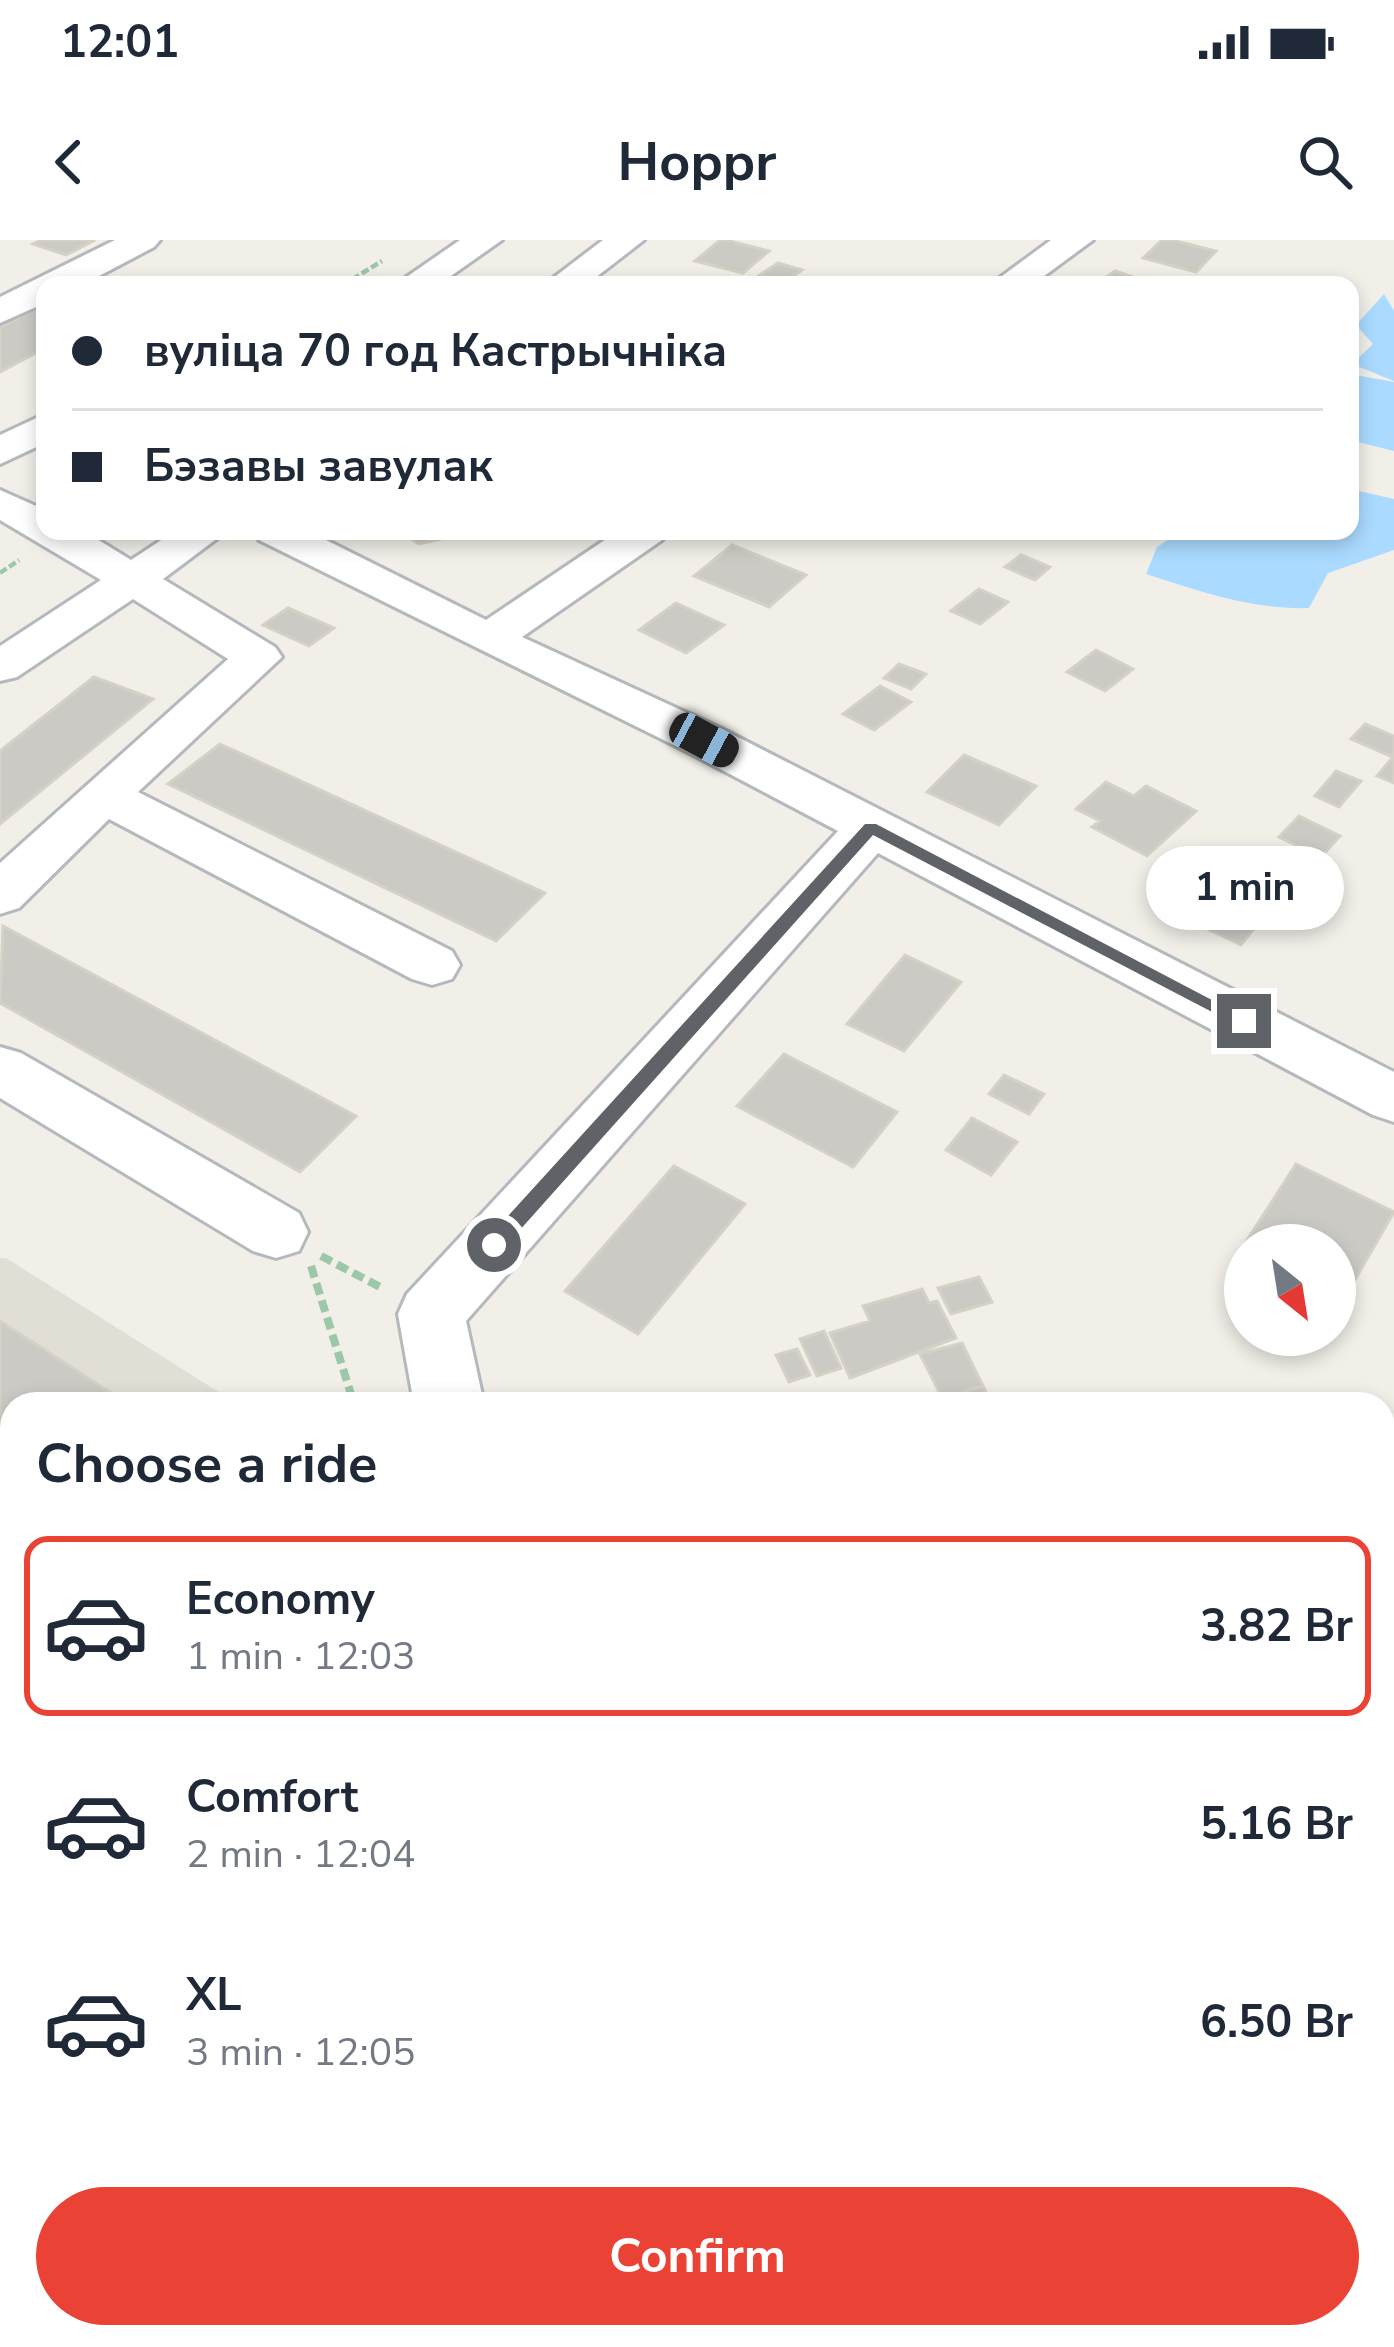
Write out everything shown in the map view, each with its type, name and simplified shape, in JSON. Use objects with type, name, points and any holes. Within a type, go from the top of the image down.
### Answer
[{"type":"street","points":[[72,276],[142,240]]},
{"type":"street","points":[[427,276],[484,240]]},
{"type":"street","points":[[575,276],[626,240]]},
{"type":"street","points":[[1021,276],[1075,240]]},
{"type":"street","points":[[0,312],[36,294]]},
{"type":"street","points":[[0,452],[36,431]]},
{"type":"street","points":[[0,895],[257,657],[133,576],[62,540]]},
{"type":"street","points":[[0,667],[191,540]]},
{"type":"street","points":[[292,540],[704,740],[1394,1099]]},
{"type":"street","points":[[488,639],[634,540]]},
{"type":"street","points":[[103,795],[432,965]]},
{"type":"street","points":[[447,1392],[431,1314],[871,827]]},
{"type":"street","points":[[0,1069],[276,1232]]},
{"type":"path","points":[[350,1392],[305,1247],[431,1314]]},
{"type":"shaded area","points":[[0,1258],[219,1392],[0,1392]]},
{"type":"water","points":[[1384,294],[1394,311],[1394,381],[1359,367],[1359,357],[1373,344],[1359,322]]},
{"type":"water","points":[[1359,376],[1394,382],[1394,451],[1359,442]]},
{"type":"water","points":[[1359,491],[1394,499],[1394,550],[1328,573],[1309,608],[1246,603],[1146,574],[1157,547],[1168,540],[1359,540]]},
{"type":"building","points":[[95,240],[66,255],[33,244]]},
{"type":"building","points":[[720,240],[769,251],[743,273],[695,261]]},
{"type":"building","points":[[1162,240],[1216,251],[1196,272],[1143,258]]},
{"type":"building","points":[[778,263],[802,270],[794,276],[760,275]]},
{"type":"building","points":[[36,309],[36,353],[0,372],[0,328]]},
{"type":"building","points":[[732,545],[806,575],[769,607],[694,576]]},
{"type":"building","points":[[1021,555],[1050,567],[1035,580],[1005,567]]},
{"type":"building","points":[[979,589],[1008,602],[980,624],[951,611]]},
{"type":"building","points":[[676,603],[724,625],[686,653],[639,630]]},
{"type":"building","points":[[288,608],[334,628],[309,646],[263,625]]},
{"type":"building","points":[[1096,650],[1133,669],[1105,691],[1067,672]]},
{"type":"building","points":[[899,664],[926,674],[911,689],[884,678]]},
{"type":"building","points":[[94,677],[153,699],[0,824],[0,751]]},
{"type":"building","points":[[880,686],[911,702],[874,730],[843,714]]},
{"type":"building","points":[[1365,724],[1394,736],[1394,783],[1377,776],[1393,757],[1351,739]]},
{"type":"building","points":[[220,744],[545,893],[496,941],[168,784]]},
{"type":"building","points":[[964,755],[1036,786],[999,825],[927,792]]},
{"type":"building","points":[[1336,771],[1361,781],[1339,807],[1315,796]]},
{"type":"building","points":[[1106,782],[1134,796],[1146,786],[1196,811],[1147,856],[1092,827],[1100,821],[1076,809]]},
{"type":"building","points":[[1299,816],[1340,836],[1321,857],[1279,837]]},
{"type":"building","points":[[1205,855],[1284,891],[1241,945],[1161,907]]},
{"type":"building","points":[[3,926],[356,1116],[300,1172],[0,1003]]},
{"type":"building","points":[[905,955],[961,982],[904,1051],[847,1024]]},
{"type":"building","points":[[784,1054],[897,1112],[853,1167],[737,1106]]},
{"type":"building","points":[[1004,1075],[1044,1094],[1029,1114],[989,1094]]},
{"type":"building","points":[[972,1118],[1017,1142],[991,1175],[946,1150]]},
{"type":"building","points":[[1296,1164],[1394,1212],[1356,1278],[1356,1224],[1257,1224]]},
{"type":"building","points":[[674,1166],[745,1204],[638,1334],[565,1291]]},
{"type":"building","points":[[979,1277],[992,1302],[951,1314],[938,1288]]},
{"type":"building","points":[[922,1289],[929,1303],[937,1301],[956,1338],[850,1378],[830,1333],[870,1321],[863,1306]]},
{"type":"building","points":[[0,1321],[110,1392],[0,1392]]},
{"type":"building","points":[[824,1331],[841,1368],[817,1376],[800,1339]]},
{"type":"building","points":[[962,1343],[983,1386],[939,1392],[920,1354]]},
{"type":"building","points":[[797,1349],[810,1375],[789,1382],[776,1355]]},
{"type":"route","points":[[494,1245],[871,827],[1244,1021]]}]
